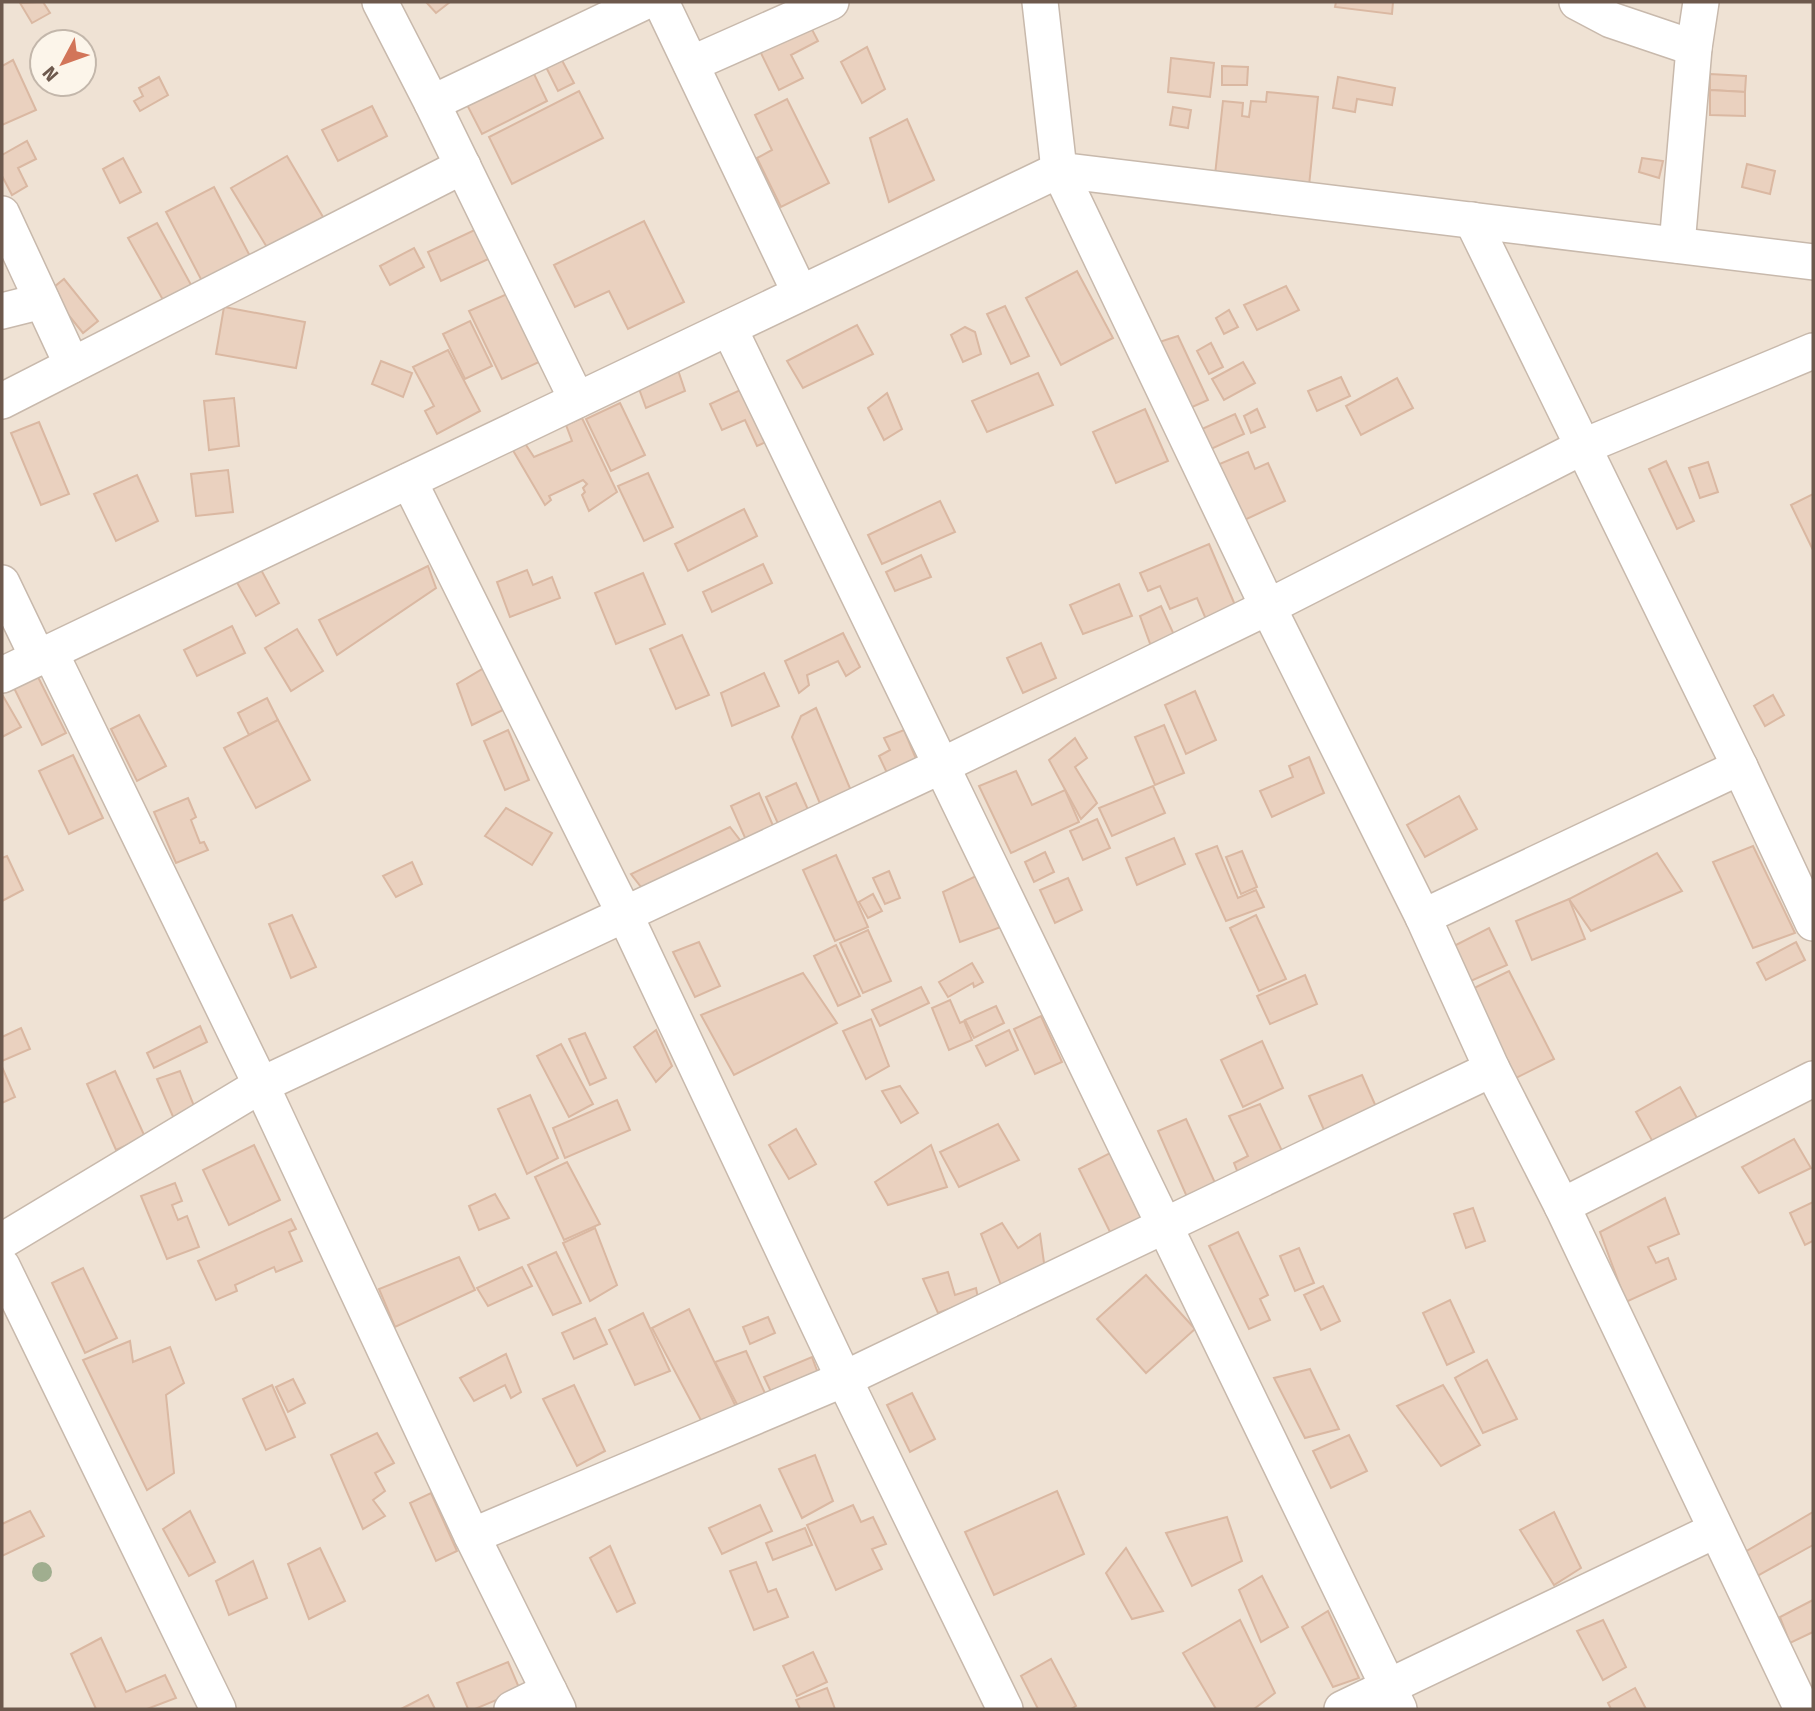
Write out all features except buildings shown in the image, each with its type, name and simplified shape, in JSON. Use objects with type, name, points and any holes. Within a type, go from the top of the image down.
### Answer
[{"type":"street","points":[[380,2],[577,400]]},
{"type":"street","points":[[432,103],[644,2]]},
{"type":"street","points":[[662,2],[800,293]]},
{"type":"street","points":[[1040,2],[1059,170],[1268,607],[1423,917],[1492,1069],[1562,1206],[1802,1709]]},
{"type":"street","points":[[1577,2],[1611,20],[1694,48]]},
{"type":"street","points":[[1678,245],[1694,48],[1701,2]]},
{"type":"street","points":[[691,64],[814,5]]},
{"type":"street","points":[[2,401],[463,166]]},
{"type":"street","points":[[2,675],[1059,170],[1813,262]]},
{"type":"street","points":[[2,214],[72,365]]},
{"type":"street","points":[[1472,220],[1811,915]]},
{"type":"street","points":[[2,311],[42,302]]},
{"type":"street","points":[[729,328],[1394,1698]]},
{"type":"street","points":[[2,1241],[261,1085],[943,765],[1268,607],[1582,447],[1813,351]]},
{"type":"street","points":[[409,481],[625,915],[844,1379],[1005,1709]]},
{"type":"street","points":[[2,583],[44,655],[261,1085],[472,1535],[553,1700],[512,1709]]},
{"type":"street","points":[[1423,917],[1740,767]]},
{"type":"street","points":[[472,1535],[844,1379],[1492,1069]]},
{"type":"street","points":[[1562,1206],[1813,1079]]},
{"type":"street","points":[[2,1266],[211,1707]]},
{"type":"street","points":[[1342,1709],[1394,1698],[1716,1530]]},
{"type":"shaded area","points":[[2,2],[1813,2],[1813,1709],[2,1709]]}]
